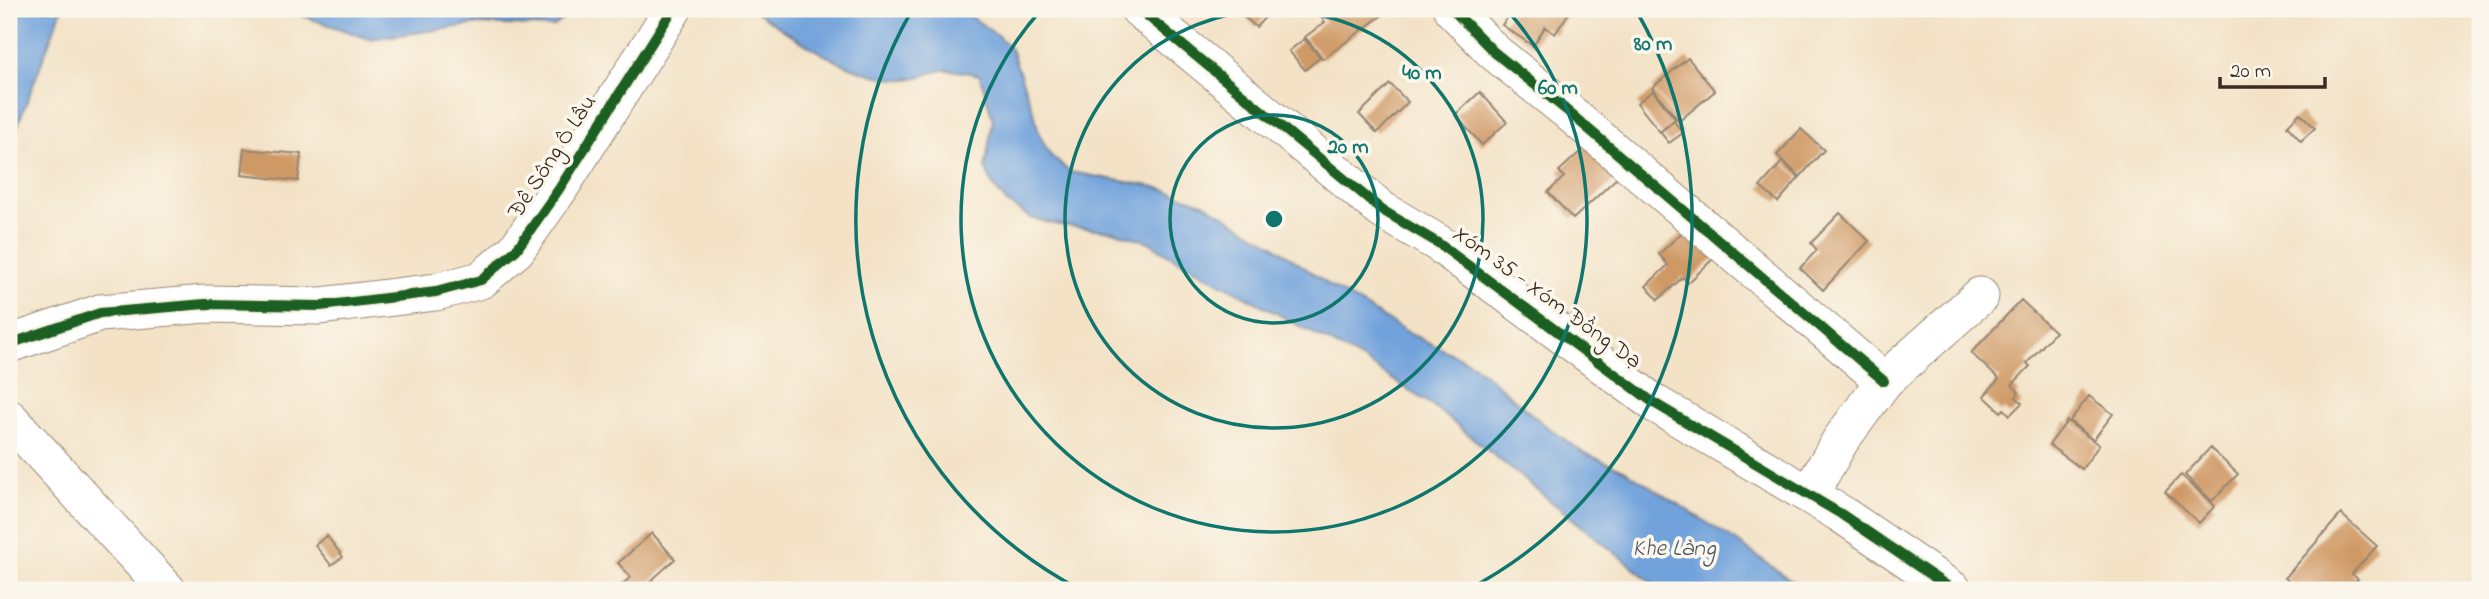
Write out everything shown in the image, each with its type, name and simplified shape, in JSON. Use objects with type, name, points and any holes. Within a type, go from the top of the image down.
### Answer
[{"type":"street","name":"Xóm 35 - Xóm Đồng Dạ","points":[[1139,9],[1382,210],[1438,243],[1654,403],[1841,514],[1953,590]]},
{"type":"street","points":[[1452,9],[1494,52],[1565,109],[1884,381]]},
{"type":"street","name":"Đê Sông Ô Lâu","points":[[9,344],[100,313],[205,304],[320,306],[436,292],[481,280],[516,250],[559,189],[665,21]]},
{"type":"street","points":[[1810,495],[1840,441],[1884,381],[1980,296]]},
{"type":"street","points":[[9,418],[167,590]]},
{"type":"water","points":[[9,9],[62,9],[9,148]]},
{"type":"water","points":[[283,9],[578,9],[553,27],[480,24],[369,39]]},
{"type":"water","name":"Khe Làng","points":[[752,9],[960,9],[997,35],[1011,49],[1039,134],[1050,155],[1070,172],[1156,187],[1203,203],[1273,245],[1332,287],[1411,334],[1473,364],[1542,423],[1582,452],[1624,470],[1733,539],[1805,590],[1661,590],[1433,406],[1363,360],[1149,242],[1112,231],[1059,225],[1031,218],[1007,203],[994,187],[985,168],[993,120],[980,75],[947,70],[909,79],[877,76],[820,53]]},
{"type":"building","points":[[1235,9],[1263,9],[1268,14],[1256,27]]},
{"type":"building","points":[[1382,9],[1385,13],[1323,59],[1305,37],[1325,22],[1316,11]]},
{"type":"building","points":[[1513,9],[1570,11],[1555,34],[1545,27],[1533,46],[1502,25]]},
{"type":"building","points":[[1304,39],[1320,57],[1305,70],[1289,51]]},
{"type":"building","points":[[1688,58],[1715,91],[1679,121],[1652,88]]},
{"type":"building","points":[[1390,84],[1408,102],[1377,133],[1359,114]]},
{"type":"building","points":[[1653,91],[1675,119],[1660,132],[1637,103]]},
{"type":"building","points":[[1480,92],[1507,122],[1482,145],[1455,115]]},
{"type":"building","points":[[2300,113],[2315,128],[2301,141],[2287,126]]},
{"type":"building","points":[[1674,121],[1683,133],[1669,143],[1660,132]]},
{"type":"building","points":[[1801,129],[1824,150],[1800,177],[1777,155]]},
{"type":"building","points":[[1591,142],[1620,175],[1573,219],[1548,192],[1564,177],[1559,171]]},
{"type":"building","points":[[244,149],[301,154],[298,181],[241,175]]},
{"type":"building","points":[[1782,162],[1799,178],[1778,202],[1760,187]]},
{"type":"building","points":[[1840,213],[1869,241],[1823,290],[1800,268],[1817,250],[1811,243]]},
{"type":"building","points":[[1688,227],[1716,256],[1688,283],[1683,277],[1658,300],[1646,286],[1668,265],[1659,254]]},
{"type":"building","points":[[2021,300],[2055,332],[2027,363],[2030,366],[2012,385],[2019,392],[2016,397],[2022,403],[2010,415],[2004,409],[2001,412],[1984,396],[1999,379],[1971,353]]},
{"type":"building","points":[[2089,396],[2113,414],[2093,440],[2070,421]]},
{"type":"building","points":[[2067,421],[2099,445],[2082,469],[2049,445]]},
{"type":"building","points":[[2210,448],[2238,474],[2212,501],[2185,475]]},
{"type":"building","points":[[2181,475],[2215,506],[2199,523],[2165,492]]},
{"type":"building","points":[[2341,514],[2377,546],[2352,574],[2358,579],[2348,590],[2299,590],[2285,578]]},
{"type":"building","points":[[652,533],[675,559],[641,590],[616,590],[631,577],[618,563]]},
{"type":"building","points":[[327,536],[343,557],[331,565],[315,545]]},
{"type":"cycle path","points":[[9,344],[100,313],[205,304],[320,306],[436,292],[481,280],[516,250],[559,189],[673,9]]},
{"type":"cycle path","points":[[1139,9],[1382,210],[1438,243],[1654,403],[1841,514],[1953,590]]},
{"type":"cycle path","points":[[1452,9],[1494,52],[1565,109],[1884,381]]}]
